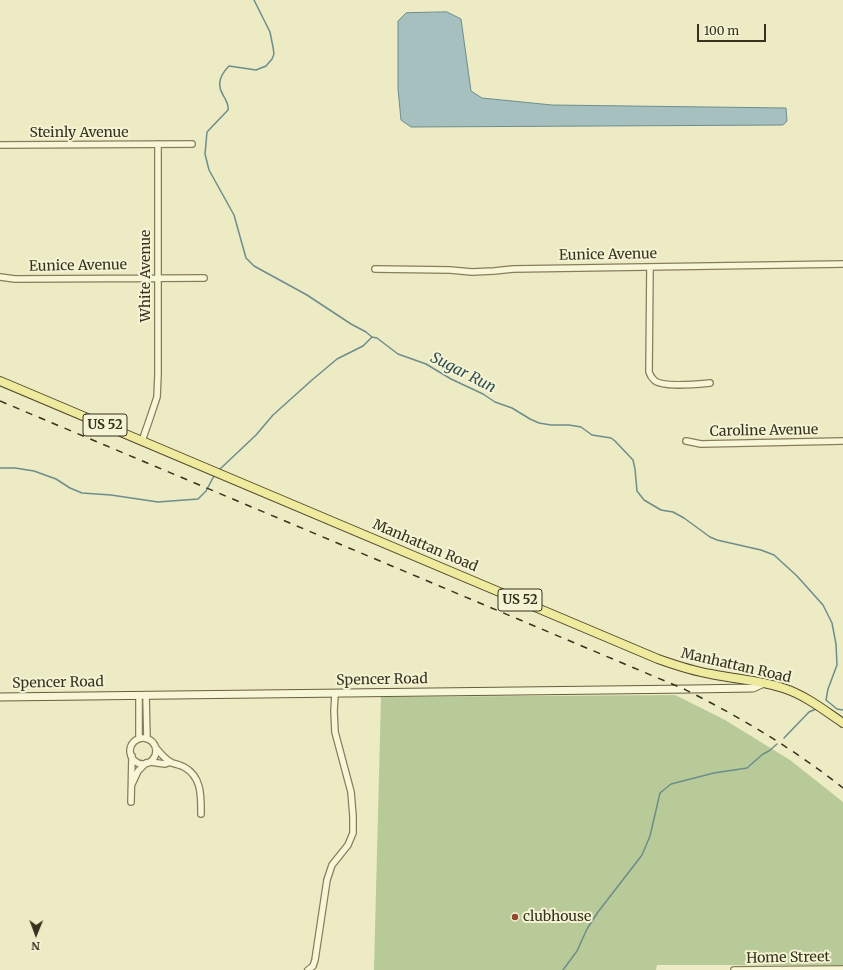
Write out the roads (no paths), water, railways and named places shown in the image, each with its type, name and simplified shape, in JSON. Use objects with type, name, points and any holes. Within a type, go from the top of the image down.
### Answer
[{"type":"main road","name":"Manhattan Road","points":[[0,380],[658,658],[685,668],[711,675],[764,683],[789,690],[821,707],[843,724]]},
{"type":"street","points":[[158,144],[192,144]]},
{"type":"street","name":"Steinly Avenue","points":[[0,145],[158,144]]},
{"type":"street","name":"White Avenue","points":[[142,441],[157,397],[158,144]]},
{"type":"street","name":"Eunice Avenue","points":[[375,269],[450,270],[472,272],[513,268],[843,264]]},
{"type":"street","points":[[650,267],[649,372],[654,381],[666,384],[710,383]]},
{"type":"street","name":"Eunice Avenue","points":[[0,277],[15,279],[204,278]]},
{"type":"street","name":"Caroline Avenue","points":[[686,442],[701,444],[843,441]]},
{"type":"street","name":"Spencer Road","points":[[0,697],[753,688],[764,683]]},
{"type":"street","points":[[308,970],[313,966],[315,960],[330,869],[348,845],[353,833],[351,792],[335,732],[335,694]]},
{"type":"street","points":[[142,695],[147,739]]},
{"type":"street","points":[[139,739],[142,695]]},
{"type":"street","points":[[132,802],[131,747],[133,743],[139,739],[147,739],[152,741],[156,748],[171,762],[184,767],[195,777],[201,791],[201,814]]},
{"type":"street","points":[[132,784],[138,771],[155,756],[156,748]]},
{"type":"street","points":[[132,756],[138,762],[165,764],[171,762]]},
{"type":"street","name":"Home Street","points":[[734,970],[843,969]]},
{"type":"water","points":[[447,12],[461,19],[471,91],[482,98],[552,105],[786,108],[787,121],[783,125],[411,127],[401,120],[398,89],[398,21],[406,13]]},
{"type":"waterway","name":"Sugar Run","points":[[254,0],[270,32],[274,54],[266,66],[256,70],[229,66],[224,72],[220,79],[220,87],[228,104],[228,110],[207,132],[205,154],[209,170],[234,215],[246,258],[254,266],[307,295],[372,337],[377,338],[398,354],[426,364],[451,379],[483,394],[495,402],[512,408],[539,423],[581,427],[592,435],[611,438],[633,460],[637,491],[644,500],[661,510],[673,512],[684,518],[710,537],[717,540],[761,550],[774,555],[797,576],[823,605],[832,623],[836,644],[837,665],[828,689],[826,700]]},
{"type":"waterway","points":[[219,470],[256,435],[273,415],[312,380],[337,359],[363,346],[372,337]]},
{"type":"waterway","points":[[0,468],[15,468],[34,471],[56,479],[70,488],[82,493],[111,495],[158,502],[198,499],[206,491],[215,474]]},
{"type":"waterway","name":"Sugar Run","points":[[826,700],[837,709],[843,710]]},
{"type":"waterway","points":[[784,738],[809,712],[816,709]]},
{"type":"waterway","points":[[563,970],[577,951],[587,929],[598,912],[642,855],[650,836],[660,793],[671,784],[714,773],[747,768],[777,744]]},
{"type":"railway","points":[[0,401],[684,689],[766,734],[843,788]]},
{"type":"place","name":"clubhouse","points":[[515,917]]}]
